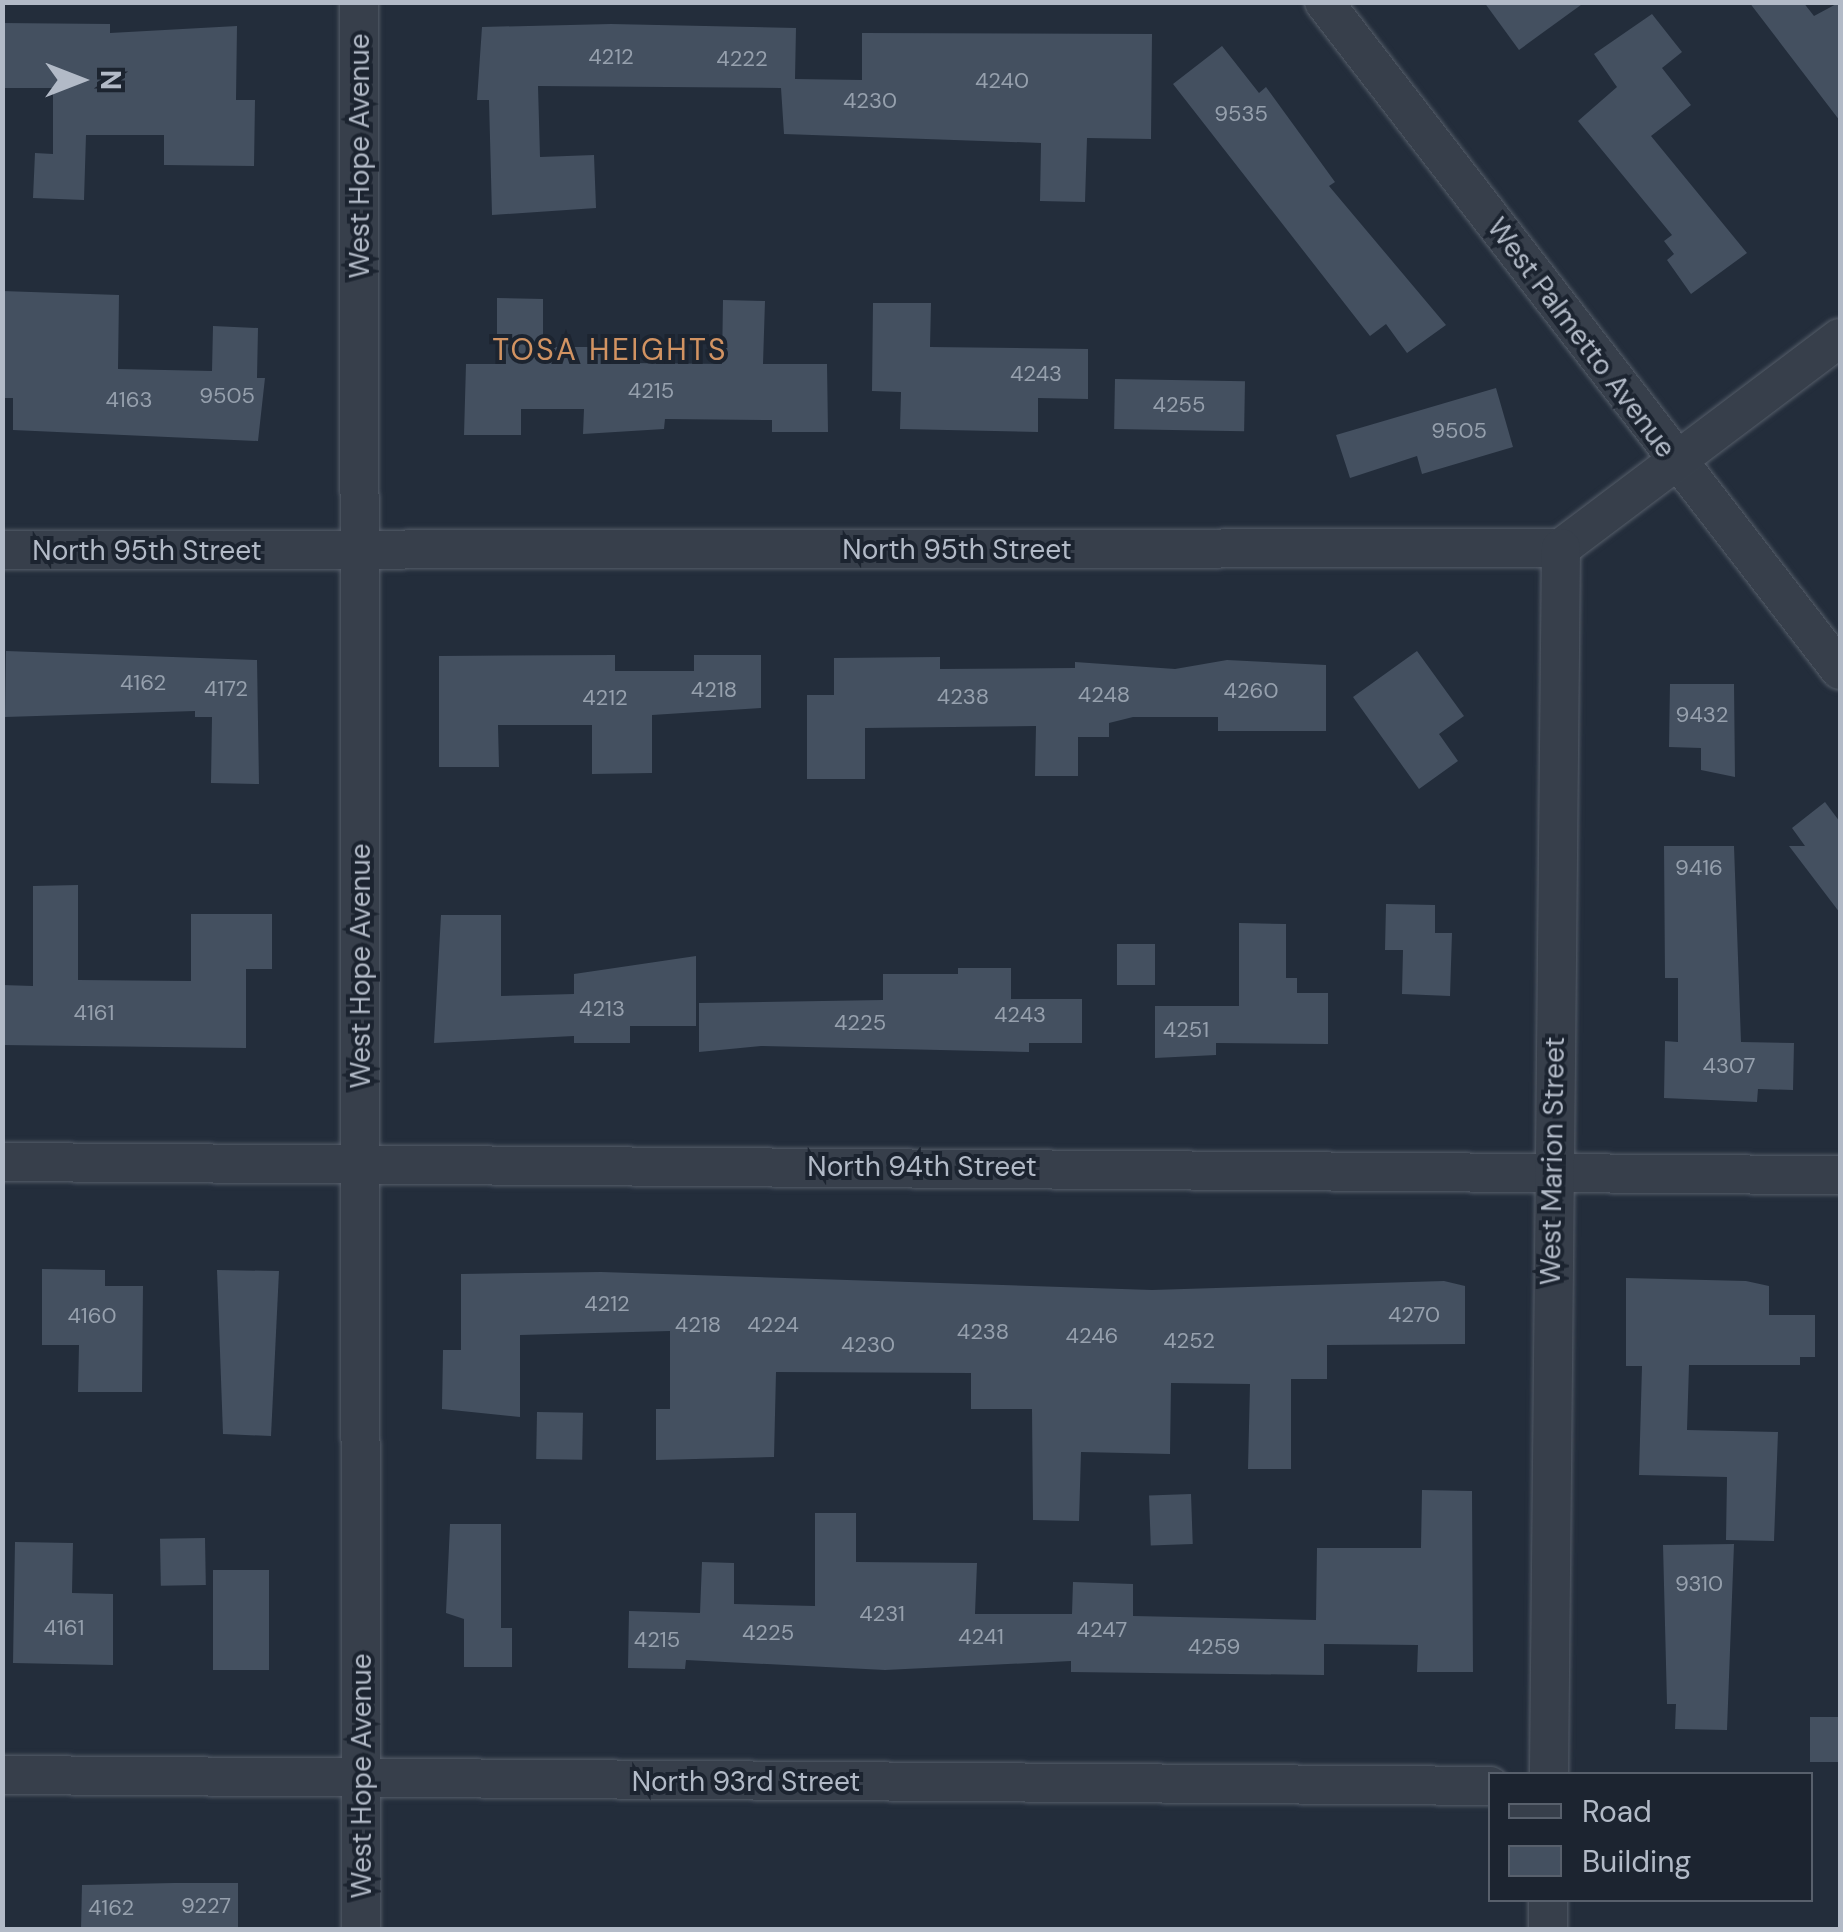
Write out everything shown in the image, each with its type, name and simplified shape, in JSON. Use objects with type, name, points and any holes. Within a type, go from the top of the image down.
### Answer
[{"type":"street","name":"West Hope Avenue","points":[[360,2],[362,1930]]},
{"type":"street","name":"West Palmetto Avenue","points":[[1324,2],[1840,670]]},
{"type":"street","points":[[1561,548],[1678,465],[1840,338]]},
{"type":"street","name":"North 95th Street","points":[[2,550],[1561,548]]},
{"type":"street","name":"West Marion Street","points":[[1549,1772],[1561,548]]},
{"type":"street","name":"North 94th Street","points":[[2,1162],[1552,1169],[1840,1176]]},
{"type":"street","name":"North 93rd Street","points":[[2,1776],[1488,1786]]},
{"type":"street","points":[[1548,1902],[1548,1930]]},
{"type":"building","points":[[1484,2],[1585,2],[1519,50]]},
{"type":"building","points":[[1749,2],[1803,2],[1814,16],[1840,2],[1840,121]]},
{"type":"building","points":[[1652,14],[1682,52],[1662,68],[1691,105],[1651,136],[1747,253],[1691,294],[1667,260],[1674,254],[1664,241],[1672,235],[1578,121],[1617,87],[1594,54]]},
{"type":"building","points":[[2,23],[110,24],[110,33],[237,26],[236,100],[255,100],[254,166],[164,165],[164,135],[86,135],[84,200],[33,198],[35,153],[53,154],[53,88],[2,88]]},
{"type":"building","points":[[611,24],[796,28],[795,79],[862,80],[862,33],[1152,34],[1151,139],[1087,138],[1085,202],[1040,201],[1041,143],[784,134],[781,88],[538,86],[540,157],[594,155],[596,208],[492,215],[489,100],[477,100],[482,27]]},
{"type":"building","points":[[1222,46],[1259,93],[1266,87],[1335,182],[1329,186],[1446,325],[1407,353],[1386,324],[1370,336],[1173,84]]},
{"type":"building","points":[[2,291],[119,295],[118,369],[212,371],[213,326],[258,328],[257,378],[265,378],[258,441],[13,430],[13,398],[2,398]]},
{"type":"building","points":[[497,298],[543,299],[543,347],[625,347],[625,363],[722,364],[723,300],[765,301],[763,364],[827,364],[828,432],[772,432],[772,420],[665,419],[664,429],[583,434],[584,409],[521,409],[521,435],[464,435],[466,364],[497,364]]},
{"type":"building","points":[[873,303],[931,303],[930,347],[1088,349],[1088,399],[1038,398],[1038,432],[900,429],[901,392],[872,391]]},
{"type":"building","points":[[1115,379],[1245,381],[1244,431],[1114,429]]},
{"type":"building","points":[[1496,388],[1513,447],[1422,474],[1417,456],[1350,478],[1336,435]]},
{"type":"building","points":[[6,651],[257,660],[259,784],[211,783],[212,717],[195,717],[195,711],[5,717]]},
{"type":"building","points":[[1417,651],[1464,716],[1439,734],[1458,761],[1419,789],[1353,697]]},
{"type":"building","points":[[615,655],[615,671],[694,671],[694,655],[761,655],[761,708],[652,715],[652,773],[592,774],[592,725],[498,725],[499,767],[439,767],[439,656]]},
{"type":"building","points":[[940,657],[940,669],[1075,668],[1075,662],[1175,669],[1227,660],[1326,665],[1326,731],[1218,731],[1218,717],[1133,717],[1109,723],[1109,737],[1078,737],[1078,776],[1035,776],[1036,726],[865,728],[865,779],[807,779],[807,695],[834,695],[834,658]]},
{"type":"building","points":[[1670,684],[1734,684],[1735,777],[1701,770],[1701,748],[1669,747]]},
{"type":"building","points":[[1825,802],[1840,822],[1840,913],[1789,846],[1805,846],[1792,828]]},
{"type":"building","points":[[1664,846],[1734,846],[1741,1042],[1794,1043],[1793,1090],[1758,1089],[1757,1102],[1664,1098],[1665,1041],[1678,1042],[1678,978],[1665,978]]},
{"type":"building","points":[[78,885],[78,980],[191,981],[191,914],[272,914],[272,969],[246,969],[246,1048],[2,1045],[2,985],[33,986],[33,886]]},
{"type":"building","points":[[1386,904],[1435,905],[1435,933],[1452,933],[1450,996],[1402,994],[1403,950],[1385,950]]},
{"type":"building","points":[[441,915],[501,915],[501,996],[574,994],[574,974],[696,956],[696,1026],[630,1026],[630,1043],[574,1043],[574,1036],[434,1043]]},
{"type":"building","points":[[1239,923],[1286,924],[1286,978],[1297,978],[1297,993],[1328,993],[1328,1044],[1216,1043],[1216,1055],[1155,1058],[1155,1006],[1239,1006]]},
{"type":"building","points":[[1117,944],[1155,944],[1155,985],[1117,985]]},
{"type":"building","points":[[958,968],[1011,968],[1011,999],[1082,999],[1082,1043],[1029,1043],[1029,1052],[761,1046],[699,1052],[699,1003],[883,1000],[883,974],[958,974]]},
{"type":"building","points":[[42,1269],[105,1270],[105,1286],[143,1286],[142,1392],[78,1392],[79,1345],[42,1345]]},
{"type":"building","points":[[217,1270],[279,1271],[271,1436],[223,1434]]},
{"type":"building","points":[[601,1272],[1152,1290],[1444,1281],[1465,1286],[1465,1344],[1327,1345],[1327,1379],[1291,1379],[1291,1469],[1248,1469],[1250,1384],[1171,1383],[1170,1454],[1081,1452],[1079,1521],[1033,1520],[1032,1409],[971,1409],[971,1373],[776,1372],[774,1457],[656,1460],[656,1409],[670,1409],[670,1331],[520,1335],[520,1417],[442,1409],[443,1350],[461,1350],[461,1274]]},
{"type":"building","points":[[1626,1278],[1746,1281],[1769,1286],[1769,1315],[1815,1315],[1815,1357],[1800,1357],[1800,1365],[1689,1365],[1687,1430],[1778,1432],[1774,1541],[1726,1540],[1727,1477],[1639,1475],[1642,1366],[1626,1366]]},
{"type":"building","points":[[537,1412],[583,1413],[582,1460],[536,1459]]},
{"type":"building","points":[[1422,1490],[1472,1491],[1473,1672],[1417,1672],[1418,1645],[1324,1644],[1324,1675],[1071,1672],[1071,1661],[885,1670],[686,1660],[685,1669],[628,1668],[629,1611],[700,1613],[702,1562],[734,1563],[734,1604],[815,1606],[815,1513],[856,1513],[856,1562],[977,1563],[975,1614],[1072,1614],[1073,1582],[1133,1584],[1133,1616],[1316,1620],[1317,1548],[1421,1548]]},
{"type":"building","points":[[1191,1494],[1193,1544],[1151,1545],[1149,1495]]},
{"type":"building","points":[[450,1524],[501,1524],[501,1628],[512,1628],[512,1667],[464,1667],[464,1619],[446,1613]]},
{"type":"building","points":[[205,1538],[206,1585],[161,1586],[160,1539]]},
{"type":"building","points":[[15,1542],[73,1543],[72,1593],[113,1594],[113,1665],[13,1663]]},
{"type":"building","points":[[1734,1544],[1727,1730],[1675,1729],[1676,1704],[1667,1704],[1663,1545]]},
{"type":"building","points":[[213,1570],[269,1570],[269,1670],[213,1670]]},
{"type":"building","points":[[1810,1717],[1840,1717],[1840,1762],[1810,1762]]},
{"type":"building","points":[[238,1883],[238,1930],[81,1930],[82,1885]]},
{"type":"district","name":"TOSA HEIGHTS","points":[[610,350]]}]
